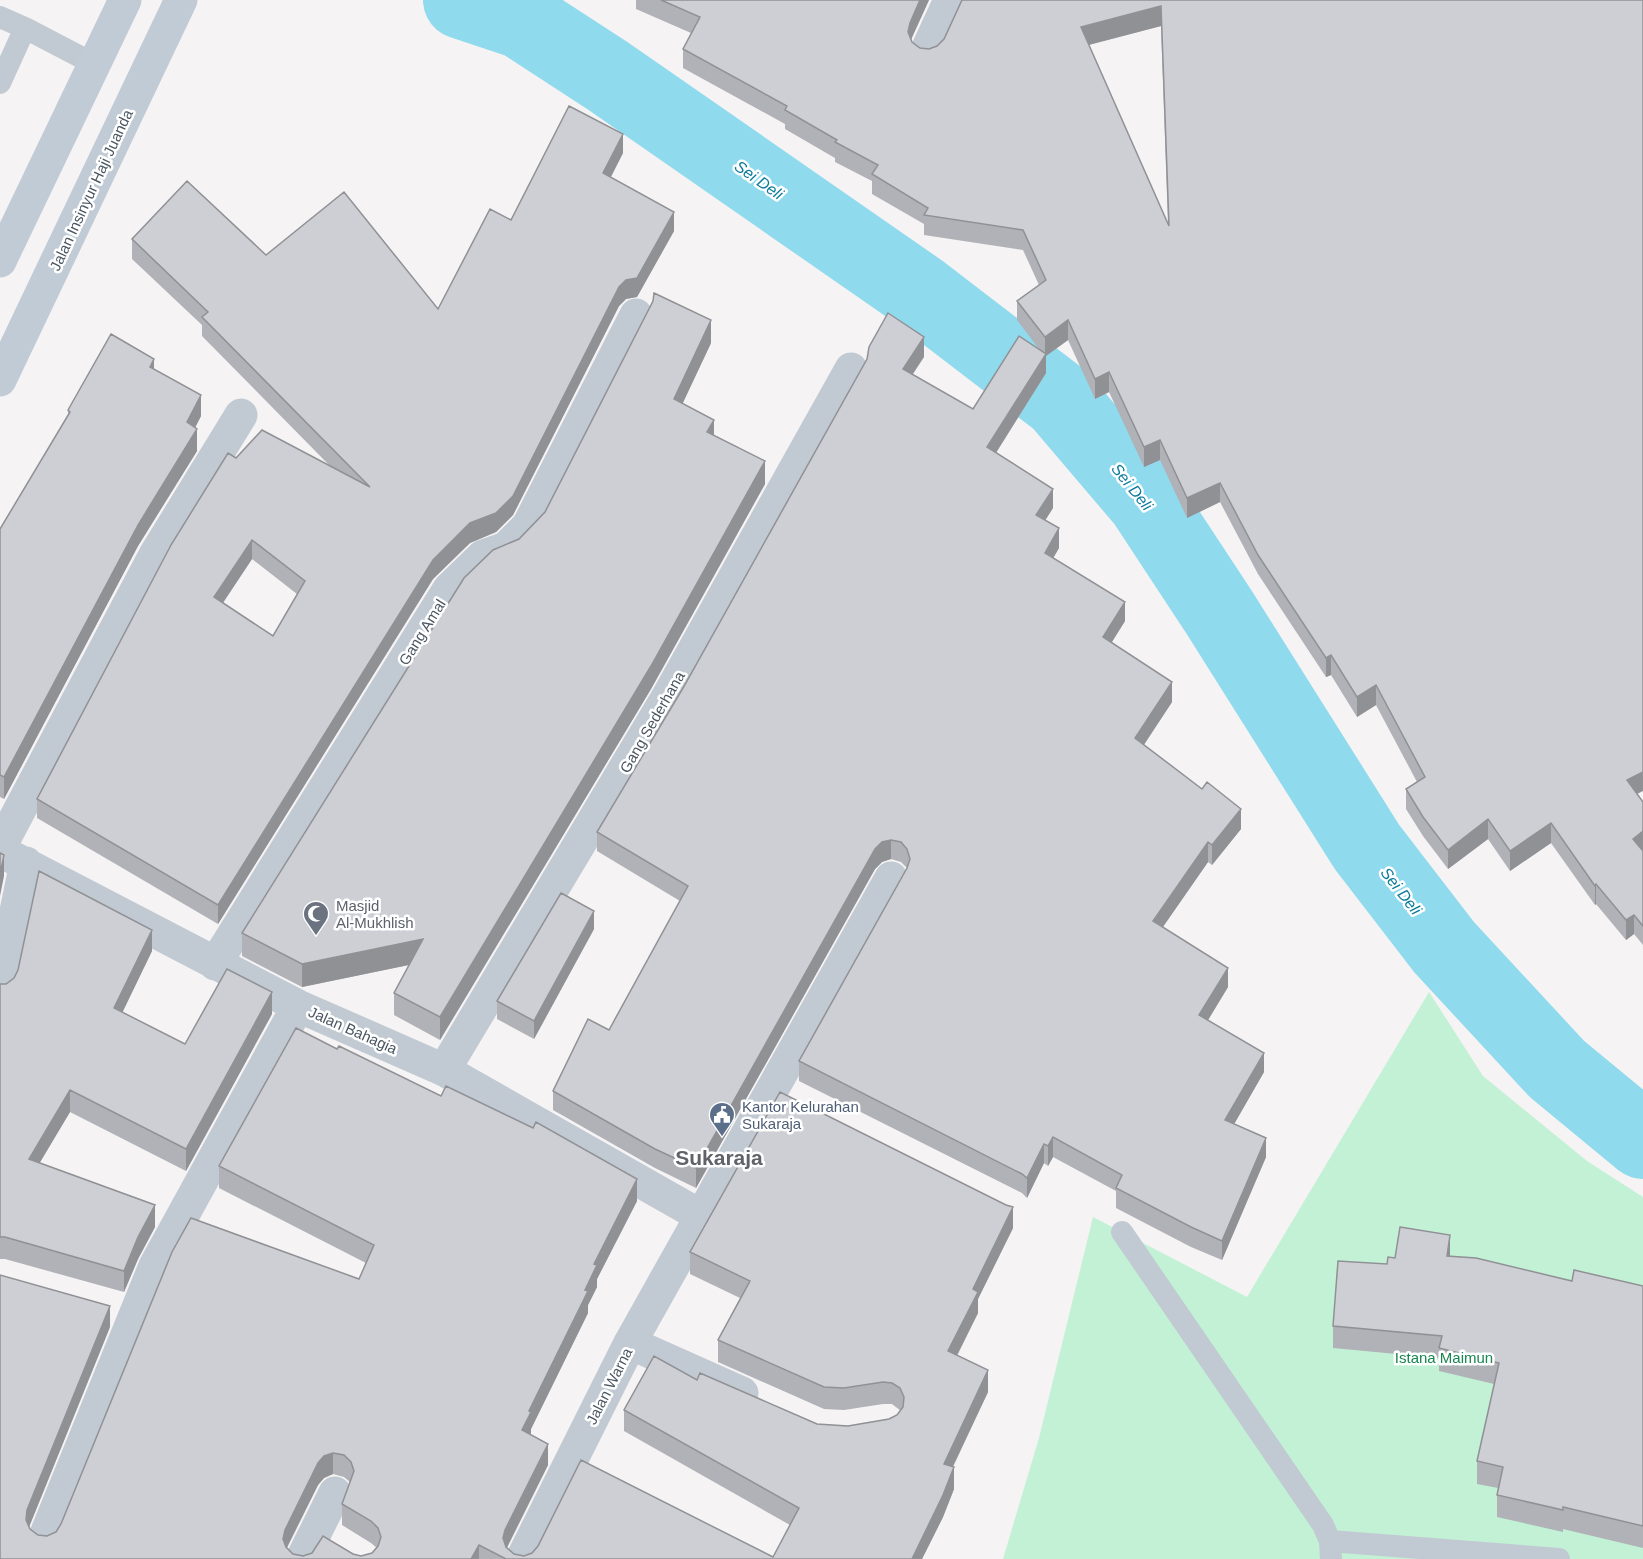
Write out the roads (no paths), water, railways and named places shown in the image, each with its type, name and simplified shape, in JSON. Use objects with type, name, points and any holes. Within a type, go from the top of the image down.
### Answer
[{"type":"main road","points":[[0,261],[125,0]]},
{"type":"main road","name":"Jalan Insinyur Haji Juanda","points":[[0,380],[181,0]]},
{"type":"street","points":[[927,50],[950,0]]},
{"type":"street","name":"Gang Amal","points":[[215,964],[449,589],[483,556],[506,548],[528,526],[636,315]]},
{"type":"street","name":"Gang Sederhana","points":[[444,1070],[667,698],[851,369]]},
{"type":"street","points":[[0,988],[9,854],[155,555],[241,415]]},
{"type":"street","name":"Jalan Bahagia","points":[[9,854],[298,1006],[444,1070],[701,1216]]},
{"type":"street","name":"Jalan Warna","points":[[522,1559],[630,1343],[701,1216],[783,1095],[891,878]]},
{"type":"street","points":[[44,1539],[155,1266],[298,1006]]},
{"type":"street","points":[[102,1306],[136,1315]]},
{"type":"street","points":[[630,1343],[766,1404]]},
{"type":"street","points":[[302,1559],[330,1503],[321,1535],[341,1547]]},
{"type":"lane","points":[[0,17],[94,64]]},
{"type":"lane","points":[[0,83],[25,28]]},
{"type":"lane","points":[[1122,1232],[1323,1525],[1330,1550],[1559,1559]]},
{"type":"waterway","name":"Sei Deli","points":[[462,0],[522,20],[608,76],[919,292],[1060,400],[1146,501],[1367,847],[1444,947],[1557,1069],[1643,1140]]},
{"type":"place","name":"Masjid Al-Mukhlish","points":[[316,937]]},
{"type":"place","name":"Kantor Kelurahan Sukaraja","points":[[722,1138]]},
{"type":"district","name":"Sukaraja","points":[[719,1157]]},
{"type":"park label","name":"Istana Maimun","points":[[1444,1357]]}]
